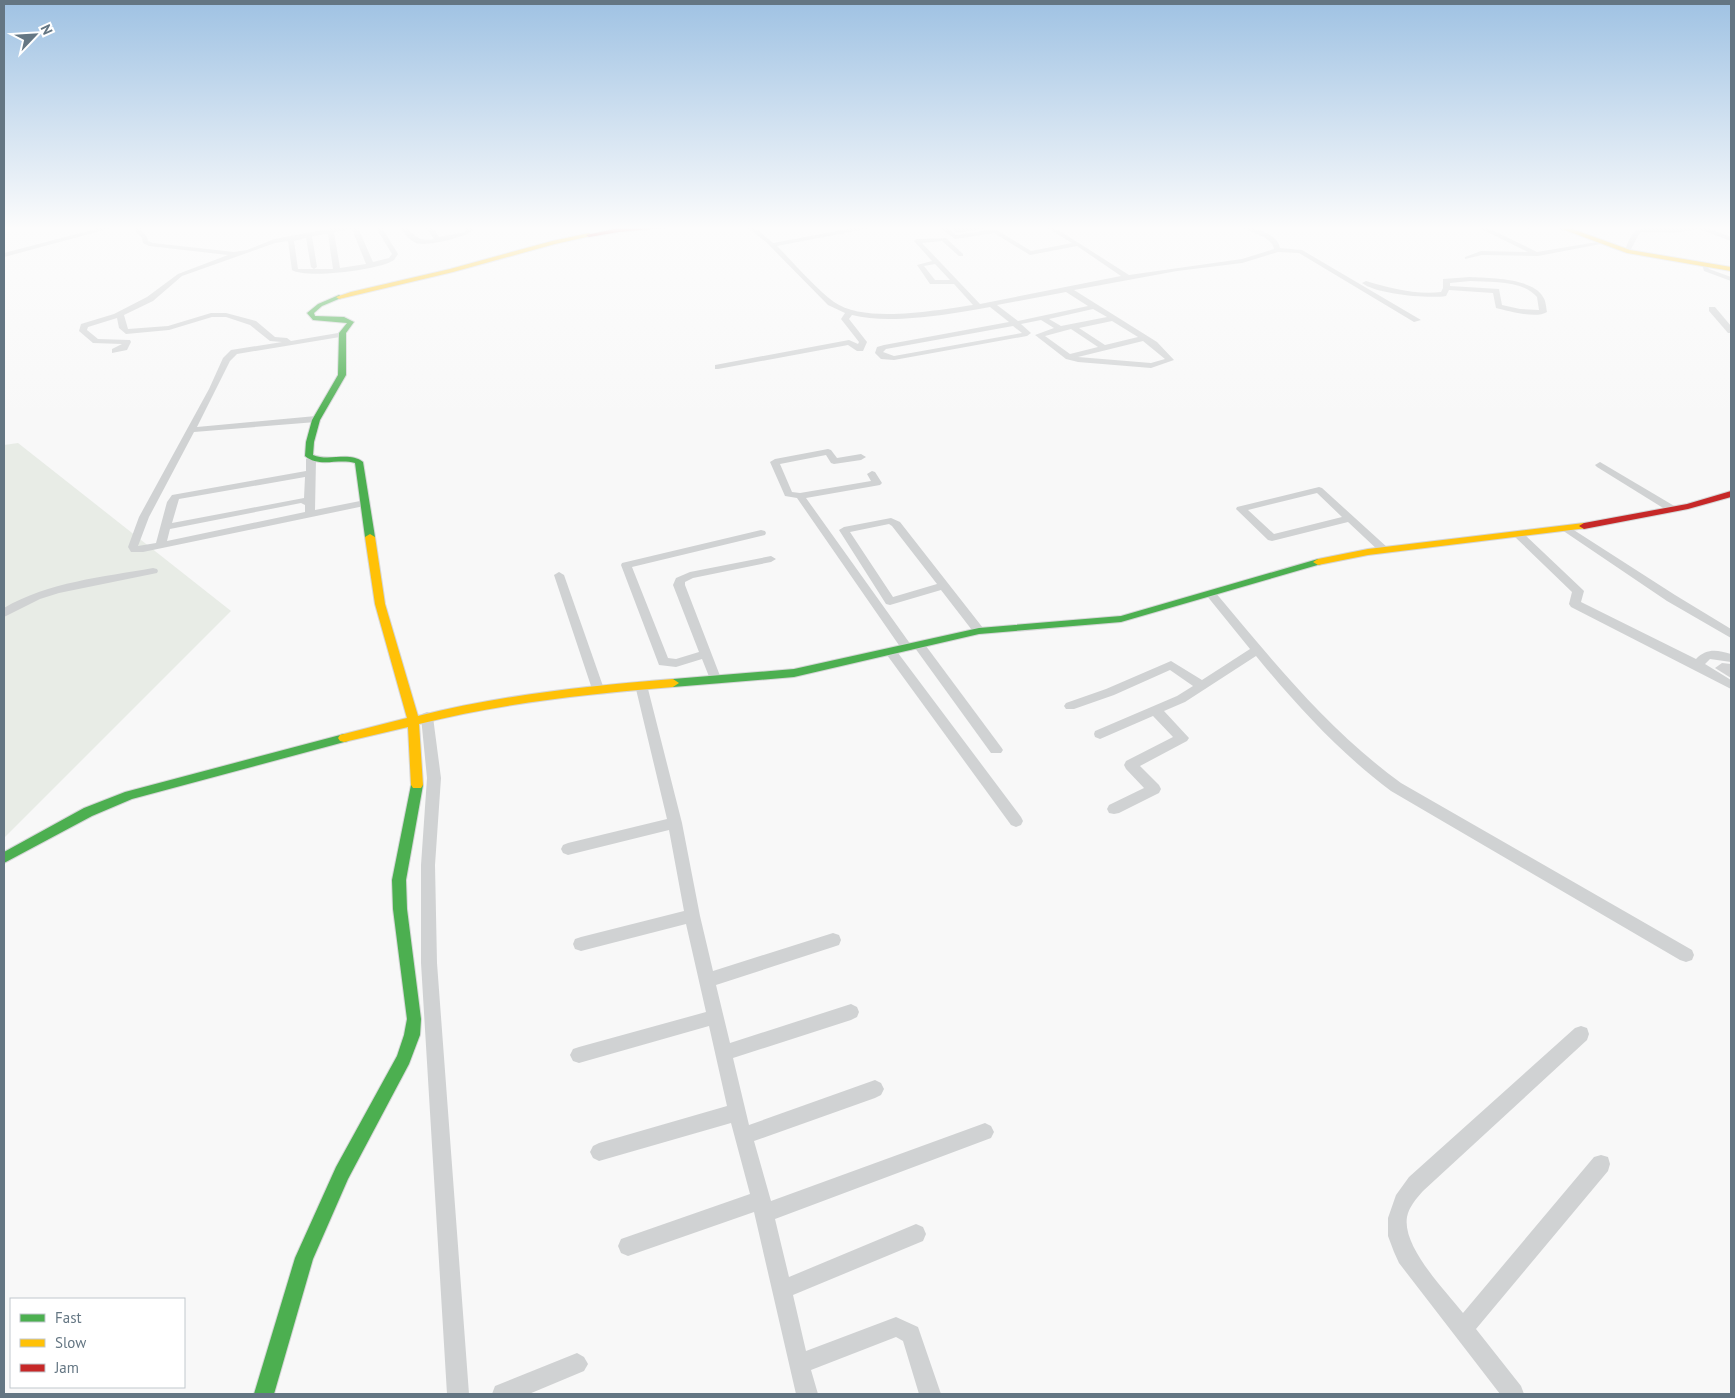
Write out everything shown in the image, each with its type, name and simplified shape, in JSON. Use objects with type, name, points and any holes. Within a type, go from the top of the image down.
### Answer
[{"type":"main road","points":[[264,1394],[304,1258],[342,1173],[404,1059],[412,1035],[413,1000],[400,909],[399,880],[417,787],[420,718],[380,604],[357,461],[346,458],[320,461],[311,458],[308,450],[316,419],[327,398],[340,381],[343,368],[342,333],[351,324],[350,320],[312,318],[310,313],[332,300],[363,291]]},
{"type":"main road","points":[[4,858],[88,812],[129,795],[420,718],[466,708],[598,689],[716,681],[794,673],[979,631],[1107,621],[1211,594],[1325,560],[1384,550],[1599,524],[1672,509],[1731,494]]},
{"type":"street","points":[[115,351],[124,348],[127,342],[96,341],[88,336],[83,328],[92,322],[120,315],[150,299],[160,291]]},
{"type":"street","points":[[819,291],[831,303],[850,312],[858,315],[879,316],[910,315],[978,306],[1056,291]]},
{"type":"street","points":[[963,291],[978,306]]},
{"type":"street","points":[[1071,291],[1096,306],[1115,318],[1145,338],[1170,360],[1150,366],[1078,360],[1039,335],[1115,318]]},
{"type":"street","points":[[1369,291],[1417,320]]},
{"type":"street","points":[[1399,291],[1428,296],[1443,294],[1445,291]]},
{"type":"street","points":[[1496,291],[1499,306],[1520,311],[1543,312],[1538,294],[1535,291]]},
{"type":"street","points":[[991,304],[1018,322],[1027,334],[894,358],[884,357],[878,351],[884,347],[937,336],[1018,322],[1047,317],[1096,306]]},
{"type":"street","points":[[1712,309],[1731,331]]},
{"type":"street","points":[[718,367],[849,342],[860,349],[863,342],[845,318],[850,312]]},
{"type":"street","points":[[120,315],[122,328],[126,332],[169,328],[211,315],[226,315],[253,323],[273,339],[300,342]]},
{"type":"street","points":[[1047,317],[1044,319],[1060,329]]},
{"type":"street","points":[[1073,327],[1104,348]]},
{"type":"street","points":[[342,333],[340,335],[234,352],[226,360],[213,389],[144,517],[133,547],[135,550],[365,503]]},
{"type":"street","points":[[1069,356],[1145,338]]},
{"type":"street","points":[[191,430],[316,419]]},
{"type":"street","points":[[860,456],[834,461],[828,452],[774,462],[788,494],[800,496],[877,483],[872,474]]},
{"type":"street","points":[[310,515],[311,458]]},
{"type":"street","points":[[1600,465],[1672,509]]},
{"type":"street","points":[[161,545],[175,497],[310,473]]},
{"type":"street","points":[[1351,518],[1272,538],[1241,509],[1319,490],[1351,518],[1384,550]]},
{"type":"street","points":[[800,496],[815,520],[913,647],[996,750]]},
{"type":"street","points":[[166,527],[295,501],[309,501]]},
{"type":"street","points":[[943,586],[890,601],[844,530],[891,521],[896,524],[979,631]]},
{"type":"street","points":[[1566,528],[1671,598],[1731,634]]},
{"type":"street","points":[[705,654],[676,663],[663,662],[626,565],[761,533]]},
{"type":"street","points":[[1519,534],[1578,591],[1575,604],[1697,665],[1731,685]]},
{"type":"street","points":[[716,681],[679,585],[680,580],[690,575],[771,559]]},
{"type":"street","points":[[4,612],[42,594],[153,571]]},
{"type":"street","points":[[560,575],[598,689]]},
{"type":"street","points":[[1211,594],[1333,737],[1374,772],[1396,788],[1686,956]]},
{"type":"street","points":[[1100,734],[1181,699],[1258,650]]},
{"type":"street","points":[[891,652],[1016,822]]},
{"type":"street","points":[[1697,665],[1707,655],[1712,654],[1731,658]]},
{"type":"street","points":[[1070,706],[1110,692],[1171,665],[1202,686]]},
{"type":"street","points":[[641,685],[675,823],[692,916],[723,1053],[807,1394]]},
{"type":"street","points":[[1114,809],[1154,789],[1131,765],[1182,738],[1155,710]]},
{"type":"street","points":[[420,718],[434,778],[428,865],[429,963],[458,1394]]},
{"type":"street","points":[[568,849],[675,823]]},
{"type":"street","points":[[581,944],[692,916]]},
{"type":"street","points":[[707,980],[833,940]]},
{"type":"street","points":[[723,1053],[851,1012]]},
{"type":"street","points":[[579,1054],[715,1017]]},
{"type":"street","points":[[1513,1394],[1406,1256],[1399,1241],[1397,1217],[1402,1200],[1416,1184],[1581,1034]]},
{"type":"street","points":[[743,1136],[875,1089]]},
{"type":"street","points":[[599,1152],[737,1112]]},
{"type":"street","points":[[628,1246],[762,1206],[985,1132]]},
{"type":"street","points":[[1463,1330],[1601,1164]]},
{"type":"street","points":[[782,1290],[916,1234]]},
{"type":"street","points":[[800,1364],[896,1327],[911,1334],[930,1394]]},
{"type":"street","points":[[503,1394],[577,1364]]},
{"type":"shaded area","points":[[18,443],[231,611],[4,838],[4,445]]},
{"type":"building","points":[[1722,663],[1731,664],[1731,678],[1715,668]]},
{"type":"traffic: fast","points":[[339,297],[320,305],[310,313],[313,318],[344,319],[351,322],[342,333],[342,375],[316,420],[310,442],[309,456],[321,460],[346,459],[359,462],[370,537]]},
{"type":"traffic: fast","points":[[673,683],[794,673],[979,631],[1121,619],[1318,562]]},
{"type":"traffic: fast","points":[[4,858],[88,812],[129,795],[344,738]]},
{"type":"traffic: fast","points":[[264,1394],[304,1258],[342,1173],[404,1059],[412,1035],[414,1019],[400,909],[399,880],[417,785]]},
{"type":"traffic: slow","points":[[339,297],[362,291]]},
{"type":"traffic: slow","points":[[1318,562],[1368,552],[1584,526]]},
{"type":"traffic: slow","points":[[370,537],[380,604],[413,720],[417,785]]},
{"type":"traffic: slow","points":[[344,738],[466,708],[598,689],[673,683]]},
{"type":"traffic: jam","points":[[1584,526],[1688,506],[1731,494]]}]
